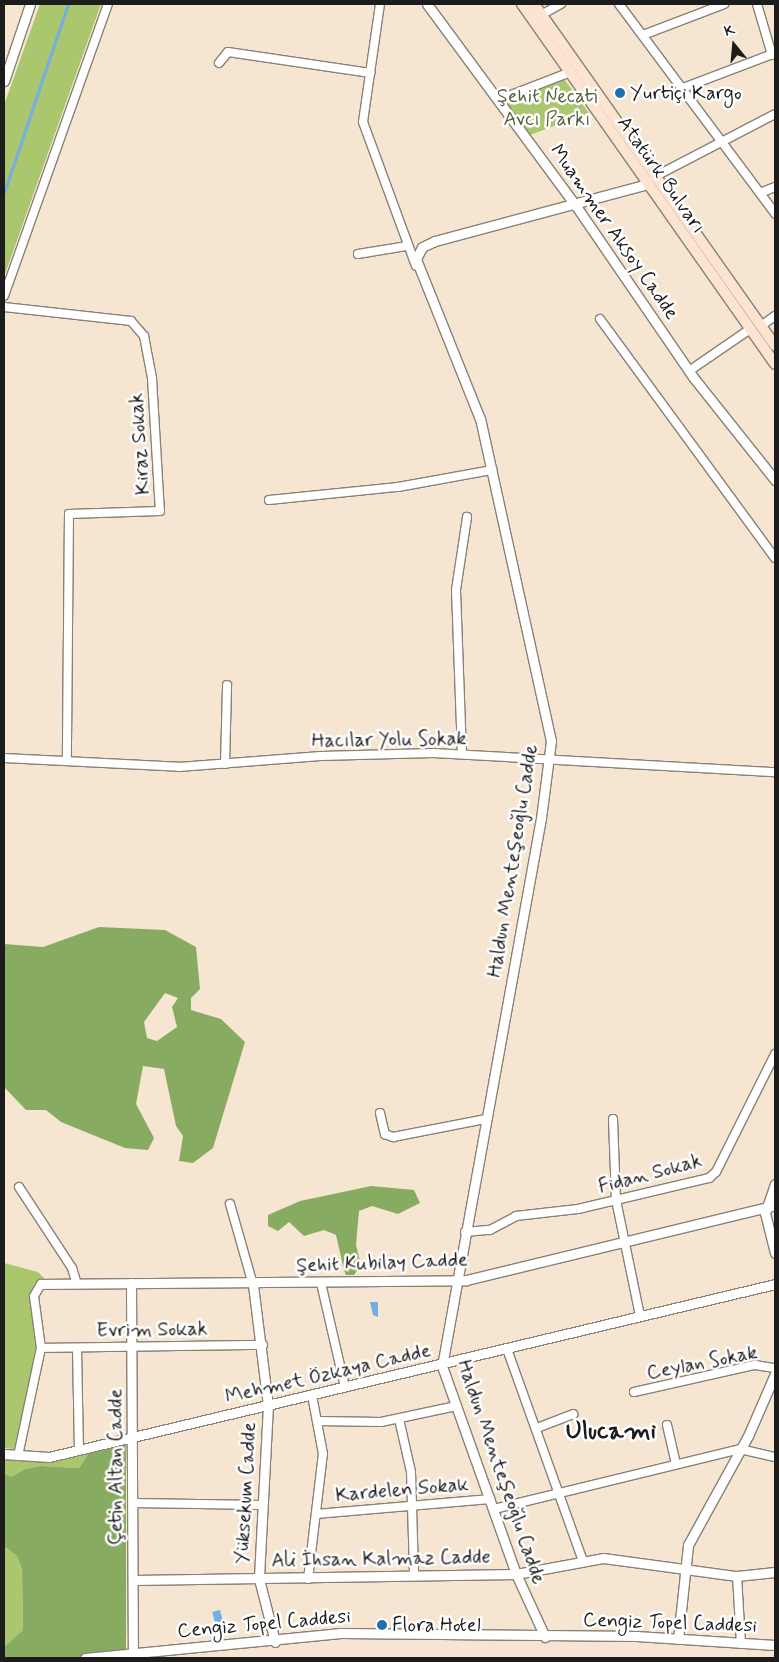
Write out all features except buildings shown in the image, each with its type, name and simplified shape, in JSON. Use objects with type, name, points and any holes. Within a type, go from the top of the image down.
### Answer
[{"type":"main road","name":"Atatürk Bulvarı","points":[[522,4],[568,73],[775,346]]},
{"type":"main road","name":"Atatürk Bulvarı","points":[[534,4],[650,181],[775,364]]},
{"type":"street","points":[[4,81],[30,4]]},
{"type":"street","points":[[4,296],[108,4]]},
{"type":"street","points":[[380,4],[363,115],[406,246],[416,267]]},
{"type":"street","name":"Muammer Aksoy Cadde","points":[[427,4],[576,206],[689,371],[775,480]]},
{"type":"street","points":[[540,14],[561,4]]},
{"type":"street","points":[[619,4],[775,213]]},
{"type":"street","points":[[643,35],[724,4]]},
{"type":"street","points":[[683,88],[774,54],[756,4]]},
{"type":"street","points":[[219,64],[228,52],[370,73]]},
{"type":"street","points":[[498,100],[568,73]]},
{"type":"street","points":[[416,267],[418,254],[427,244],[576,206],[650,181],[721,139],[775,114]]},
{"type":"street","points":[[760,193],[775,187]]},
{"type":"street","points":[[358,254],[406,246]]},
{"type":"street","name":"Haldun Menteşeoğlu Cadde","points":[[416,267],[466,380],[492,470],[549,733],[550,759],[442,1366],[516,1574],[545,1637]]},
{"type":"street","name":"Kiraz Sokak","points":[[4,307],[131,321],[144,336],[152,378],[160,511],[69,514],[67,760]]},
{"type":"street","points":[[761,326],[775,316]]},
{"type":"street","points":[[600,319],[775,558]]},
{"type":"street","points":[[689,371],[750,329]]},
{"type":"street","points":[[268,500],[398,487],[492,470]]},
{"type":"street","points":[[462,754],[456,590],[467,517]]},
{"type":"street","points":[[225,764],[227,685]]},
{"type":"street","name":"Hacılar Yolu Sokak","points":[[4,758],[67,760],[159,767],[225,764],[320,756],[462,754],[775,772]]},
{"type":"street","name":"Fidan Sokak","points":[[466,1232],[490,1230],[516,1216],[616,1200],[714,1175],[775,1054]]},
{"type":"street","points":[[380,1113],[385,1134],[393,1137],[486,1118]]},
{"type":"street","points":[[613,1119],[616,1200],[623,1242],[640,1316]]},
{"type":"street","points":[[775,1184],[771,1206],[775,1253]]},
{"type":"street","points":[[18,1186],[72,1268],[77,1284]]},
{"type":"street","points":[[230,1204],[253,1285]]},
{"type":"street","name":"Şehit Kubilay Cadde","points":[[41,1284],[253,1285],[456,1281],[771,1206]]},
{"type":"street","name":"Çetin Altan Cadde","points":[[131,1283],[133,1346],[133,1651]]},
{"type":"street","points":[[321,1283],[345,1387]]},
{"type":"street","points":[[18,1456],[41,1348],[34,1296],[41,1284]]},
{"type":"street","name":"Mehmet Özkaya Cadde","points":[[4,1454],[42,1458],[79,1450],[442,1366],[775,1284]]},
{"type":"street","name":"Yüksekum Cadde","points":[[253,1285],[263,1345],[268,1405],[259,1580],[275,1642]]},
{"type":"street","name":"Evrim Sokak","points":[[41,1348],[263,1345]]},
{"type":"street","points":[[76,1348],[79,1450]]},
{"type":"street","points":[[507,1349],[537,1428],[582,1559]]},
{"type":"street","name":"Ceylan Sokak","points":[[634,1392],[755,1365],[775,1368]]},
{"type":"street","points":[[678,1639],[683,1566],[691,1536],[740,1449],[775,1374]]},
{"type":"street","points":[[308,1579],[323,1454],[312,1396]]},
{"type":"street","points":[[318,1421],[355,1423],[399,1419],[456,1406]]},
{"type":"street","points":[[537,1428],[573,1414]]},
{"type":"street","points":[[399,1419],[409,1460],[413,1505],[414,1576]]},
{"type":"street","points":[[667,1425],[676,1464]]},
{"type":"street","points":[[494,1509],[558,1490],[740,1449],[775,1457]]},
{"type":"street","name":"Kardelen Sokak","points":[[316,1514],[490,1499]]},
{"type":"street","points":[[133,1504],[262,1505]]},
{"type":"street","name":"Ali İhsan Kalmaz Cadde","points":[[134,1580],[259,1580],[516,1574],[582,1559],[683,1566],[737,1576],[775,1572]]},
{"type":"street","points":[[737,1576],[741,1644]]},
{"type":"street","name":"Cengiz Topel Caddesi","points":[[85,1658],[133,1651],[275,1642],[341,1633],[678,1639],[775,1645]]},
{"type":"green space","points":[[40,4],[101,4],[4,277],[4,105]]},
{"type":"green space","name":"Şehit Necati Avcı Parkı","points":[[564,79],[589,113],[530,135],[505,101]]},
{"type":"green space","points":[[99,927],[165,930],[196,947],[200,989],[191,998],[191,1010],[221,1019],[245,1042],[213,1148],[193,1163],[179,1161],[183,1136],[176,1126],[164,1069],[143,1066],[136,1104],[154,1138],[148,1150],[125,1148],[61,1122],[46,1110],[26,1110],[5,1088],[4,944],[43,947]],"holes":[[[165,993],[178,998],[172,1007],[177,1027],[157,1041],[147,1038],[144,1022]]]},
{"type":"green space","points":[[371,1186],[414,1190],[420,1203],[398,1214],[372,1206],[359,1211],[356,1245],[361,1265],[354,1275],[346,1275],[336,1235],[324,1230],[304,1236],[289,1222],[278,1231],[268,1226],[268,1215],[300,1201]]},
{"type":"green space","points":[[4,1263],[38,1272],[46,1280],[30,1292],[38,1349],[14,1449],[4,1448]]},
{"type":"green space","points":[[126,1445],[126,1652],[108,1658],[4,1658],[4,1647],[23,1630],[22,1570],[17,1556],[4,1546],[4,1474],[12,1477],[25,1469],[41,1466],[79,1468],[88,1454]]},
{"type":"green space","points":[[88,1454],[79,1468],[41,1466],[25,1469],[12,1478],[4,1474],[4,1458],[33,1462]]},
{"type":"green space","points":[[4,1546],[17,1556],[22,1571],[23,1630],[4,1647]]},
{"type":"water","points":[[370,1302],[378,1302],[378,1317],[373,1315]]},
{"type":"water","points":[[220,1610],[224,1626],[216,1627],[212,1612]]},
{"type":"waterway","points":[[4,193],[68,4]]},
{"type":"place","name":"Yurtiçi Kargo","points":[[620,93]]},
{"type":"place","name":"Flora Hotel","points":[[382,1625]]},
{"type":"district","name":"Ulucami","points":[[611,1432]]}]
